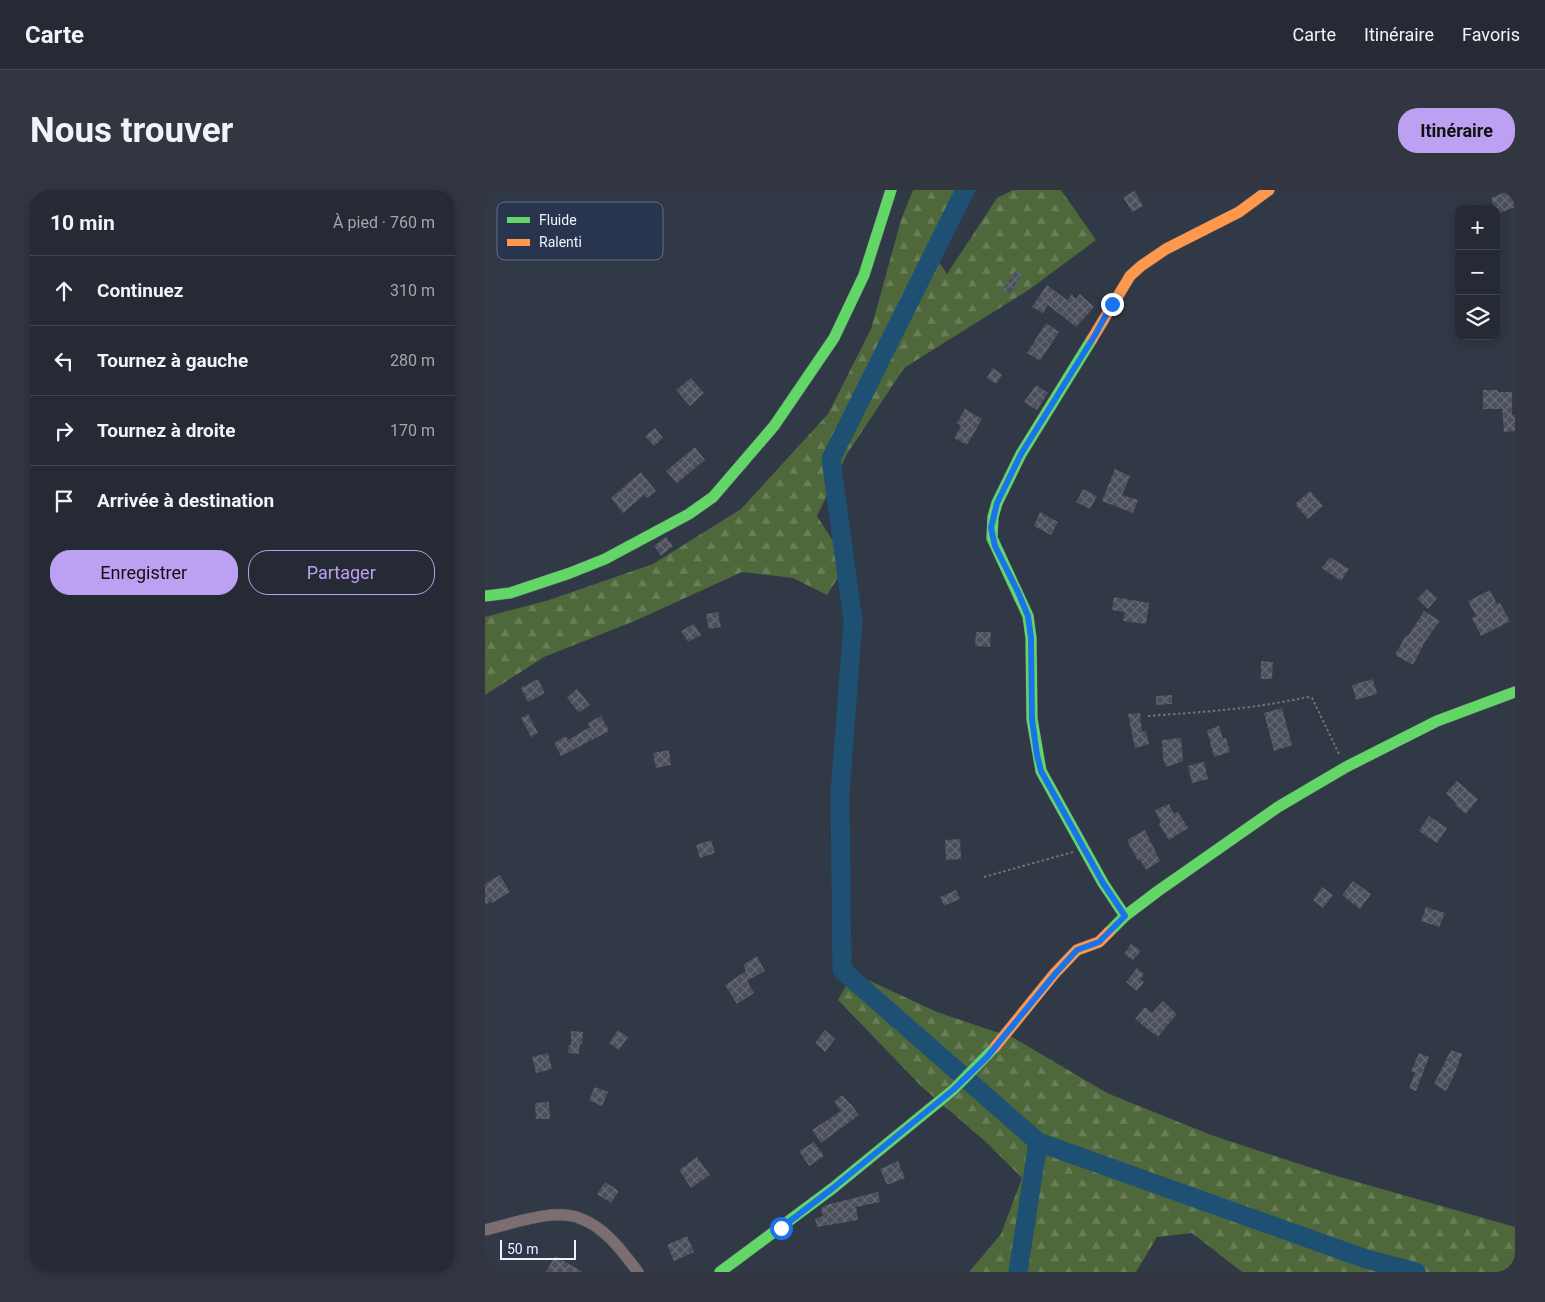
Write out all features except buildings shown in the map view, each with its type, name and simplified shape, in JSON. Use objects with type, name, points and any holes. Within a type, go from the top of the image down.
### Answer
[{"type":"street","points":[[485,596],[510,593],[605,559],[689,514],[703,505],[721,488],[774,426],[834,338],[864,276],[891,190]]},
{"type":"street","points":[[1125,916],[1103,883],[1041,771],[1032,719],[1031,638],[1028,616],[995,546],[991,528],[997,503],[1021,454],[1130,276],[1154,257],[1236,214],[1269,190]]},
{"type":"street","points":[[721,1272],[833,1188],[953,1090],[987,1057],[1077,950],[1099,942],[1125,916],[1158,891],[1279,807],[1346,767],[1437,721],[1515,692]]},
{"type":"street","points":[[485,1230],[540,1217],[563,1214],[579,1218],[598,1228],[625,1255],[638,1272]]},
{"type":"path","points":[[1148,716],[1231,710],[1273,705],[1307,697],[1312,698],[1346,767]]},
{"type":"path","points":[[984,877],[1085,848]]},
{"type":"green space","points":[[913,190],[976,190],[962,206],[933,253],[947,274],[997,198],[1013,190],[1061,190],[1096,240],[1030,289],[904,368],[847,454],[817,516],[847,563],[827,595],[793,578],[742,572],[637,620],[544,657],[485,695],[485,617],[549,600],[653,564],[741,509],[828,414],[871,329],[901,220]]},
{"type":"green space","points":[[853,973],[937,1012],[1014,1038],[1107,1093],[1211,1135],[1333,1175],[1515,1227],[1515,1272],[1242,1272],[1192,1233],[1157,1237],[1136,1272],[969,1272],[1001,1234],[1022,1178],[986,1142],[922,1087],[838,1000]]},
{"type":"waterway","points":[[965,190],[831,459],[853,621],[840,794],[842,970],[1038,1142],[1366,1259],[1416,1272]]},
{"type":"waterway","points":[[1018,1272],[1038,1142]]},
{"type":"traffic: fast","points":[[485,596],[510,593],[605,559],[689,514],[713,497],[774,426],[834,338],[864,275],[891,190]]},
{"type":"traffic: fast","points":[[1092,339],[1021,454],[997,503],[993,517],[992,538],[1028,616],[1031,638],[1032,719],[1041,771],[1103,883],[1125,916]]},
{"type":"traffic: fast","points":[[1109,932],[1125,916],[1158,891],[1278,807],[1346,767],[1437,721],[1515,692]]},
{"type":"traffic: fast","points":[[720,1272],[833,1188],[953,1090],[995,1047]]},
{"type":"traffic: slow","points":[[1092,339],[1130,276],[1141,266],[1166,249],[1239,212],[1269,190]]},
{"type":"traffic: slow","points":[[995,1047],[1055,973],[1077,950],[1099,942],[1109,932]]},
{"type":"route","points":[[781,1228],[953,1090],[987,1057],[1016,1020],[1077,950],[1099,942],[1125,916],[1103,883],[1089,854],[1041,771],[1032,719],[1031,638],[1028,616],[995,546],[991,528],[997,503],[1021,454],[1095,335],[1112,304]]}]
